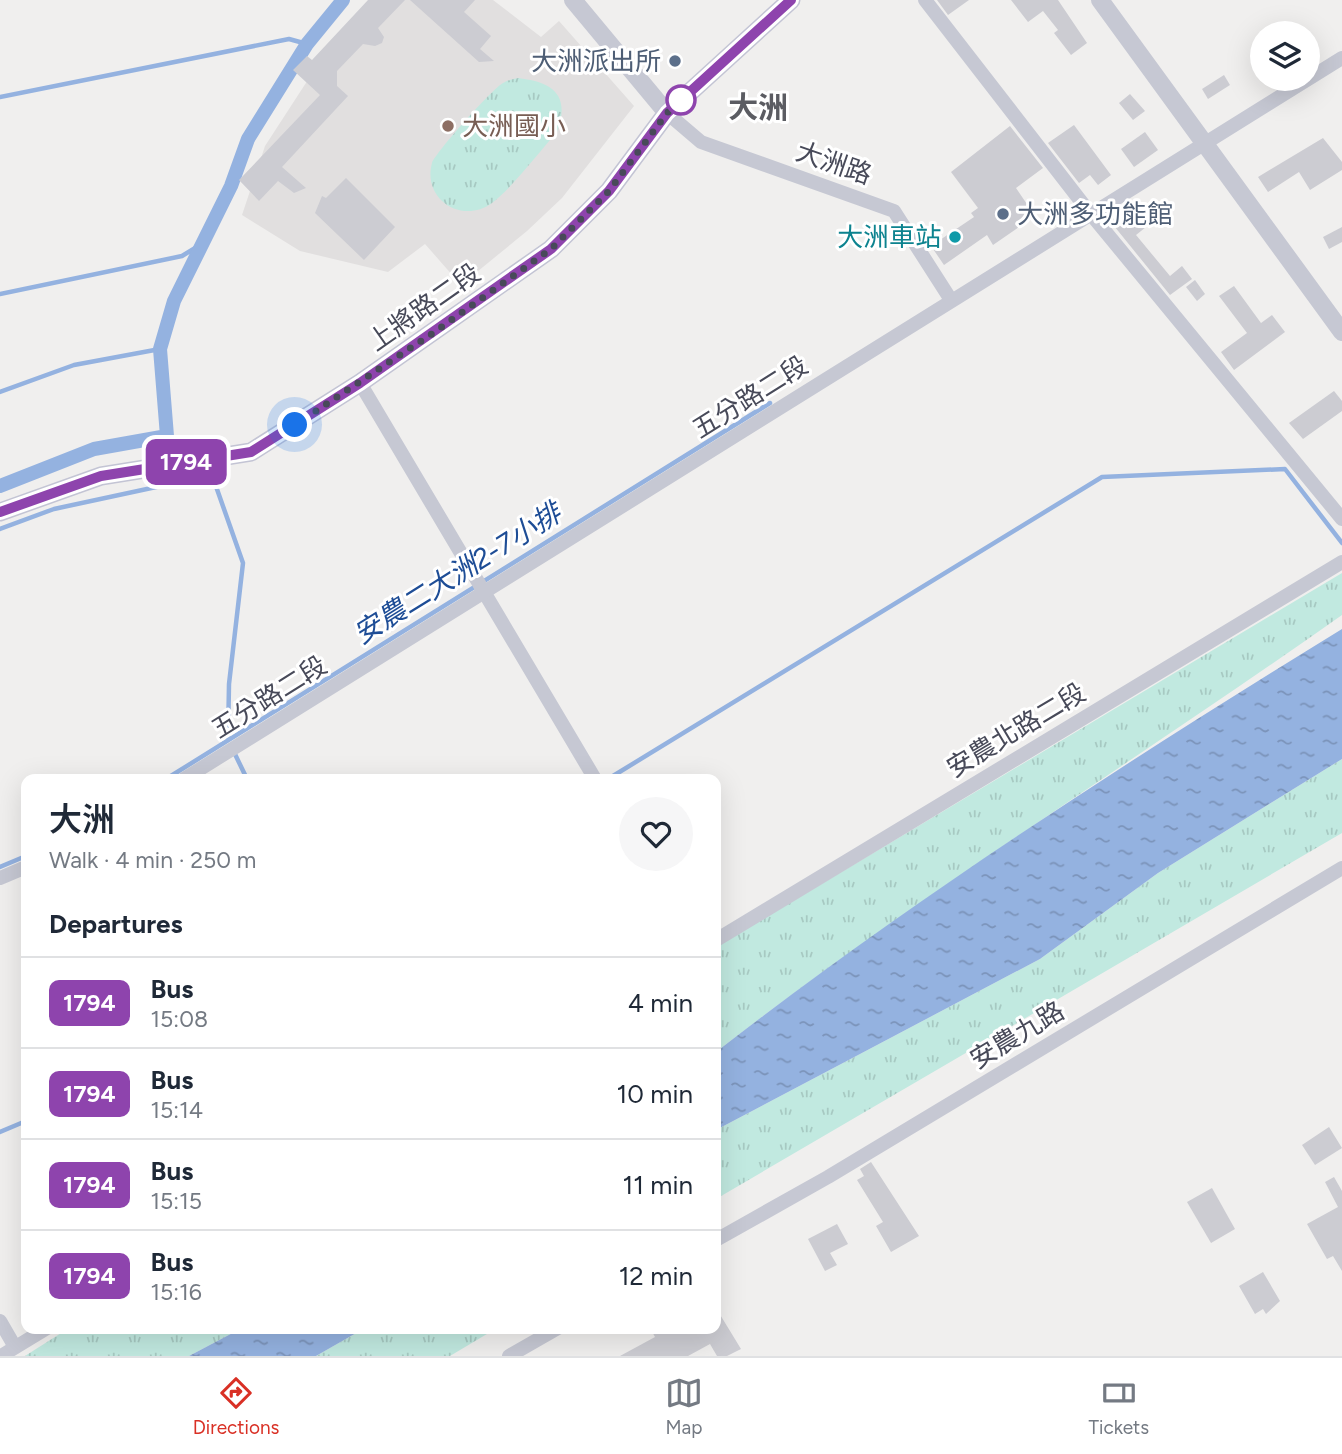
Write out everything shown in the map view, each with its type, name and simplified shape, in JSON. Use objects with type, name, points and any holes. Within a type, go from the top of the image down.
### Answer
[{"type":"main road","name":"上將路二段","points":[[0,512],[101,476],[251,452],[360,383],[551,249],[609,191],[667,113],[791,0]]},
{"type":"street","points":[[573,0],[667,113]]},
{"type":"street","points":[[925,0],[1090,213],[1342,519]]},
{"type":"street","points":[[1100,0],[1342,332]]},
{"type":"street","name":"五分路二段","points":[[192,774],[1342,58]]},
{"type":"street","name":"大洲路","points":[[667,113],[701,142],[894,211],[951,300]]},
{"type":"street","points":[[360,383],[592,774]]},
{"type":"street","name":"安農北路二段","points":[[721,937],[1342,562]]},
{"type":"street","name":"安農九路","points":[[721,1237],[828,1177],[1342,868]]},
{"type":"street","points":[[0,878],[21,869]]},
{"type":"street","points":[[0,1321],[15,1347]]},
{"type":"street","points":[[1,1356],[37,1334]]},
{"type":"street","points":[[509,1356],[548,1334]]},
{"type":"shaded area","name":"大洲國小","points":[[379,0],[493,0],[541,37],[559,21],[634,106],[562,198],[527,231],[461,285],[425,244],[388,272],[300,251],[242,215],[265,146],[315,69]]},
{"type":"green space","points":[[518,78],[540,83],[555,92],[562,108],[557,132],[517,179],[492,203],[469,211],[457,210],[447,205],[433,188],[430,176],[432,163],[453,134],[488,96],[505,82]]},
{"type":"green space","points":[[1342,573],[1342,615],[869,939],[721,1048],[721,944]]},
{"type":"green space","points":[[1342,759],[1342,833],[721,1196],[721,1127],[1040,959],[1158,873]]},
{"type":"green space","points":[[60,1334],[231,1334],[189,1356],[25,1356]]},
{"type":"green space","points":[[354,1334],[487,1334],[450,1356],[316,1356]]},
{"type":"water","points":[[1342,629],[1342,759],[1158,873],[1040,959],[721,1127],[721,1048],[945,885],[1182,729]]},
{"type":"water","points":[[231,1334],[354,1334],[316,1356],[189,1356]]},
{"type":"building","points":[[368,0],[405,0],[378,28],[384,37],[382,43],[375,46],[363,44],[337,71],[337,86],[348,96],[282,167],[306,188],[294,193],[278,181],[259,201],[239,180],[320,95],[293,70],[307,56],[312,60]]},
{"type":"building","points":[[410,0],[475,0],[464,12],[491,36],[480,49],[494,61],[479,62]]},
{"type":"building","points":[[937,0],[969,0],[948,15]]},
{"type":"building","points":[[1011,0],[1058,0],[1087,43],[1071,55],[1054,33],[1058,30],[1043,11],[1028,22]]},
{"type":"building","points":[[1224,75],[1230,85],[1208,99],[1202,89]]},
{"type":"building","points":[[1130,94],[1145,111],[1133,120],[1119,103]]},
{"type":"building","points":[[1074,125],[1111,175],[1098,185],[1090,175],[1079,183],[1048,143]]},
{"type":"building","points":[[1010,126],[1043,168],[1016,188],[1035,216],[993,245],[987,235],[944,265],[931,246],[974,217],[971,213],[978,208],[951,172]]},
{"type":"building","points":[[1145,132],[1158,150],[1134,167],[1121,149]]},
{"type":"building","points":[[1323,138],[1342,162],[1342,170],[1310,190],[1299,172],[1268,192],[1258,177]]},
{"type":"building","points":[[346,178],[395,227],[364,260],[315,213],[322,196],[326,198]]},
{"type":"building","points":[[1120,208],[1130,221],[1137,215],[1146,227],[1136,235],[1170,276],[1182,266],[1192,279],[1170,295],[1106,216]]},
{"type":"building","points":[[1342,227],[1342,242],[1329,249],[1323,237]]},
{"type":"building","points":[[1195,280],[1205,294],[1197,301],[1186,287]]},
{"type":"building","points":[[1234,286],[1261,323],[1272,315],[1285,332],[1234,370],[1221,352],[1247,333],[1219,296]]},
{"type":"building","points":[[1334,391],[1342,401],[1342,411],[1303,439],[1289,423]]},
{"type":"building","points":[[1329,1127],[1342,1148],[1315,1165],[1302,1145]]},
{"type":"building","points":[[871,1162],[919,1236],[891,1252],[876,1226],[883,1222],[857,1180],[864,1176],[860,1169]]},
{"type":"building","points":[[1334,1177],[1342,1191],[1342,1271],[1333,1256],[1327,1259],[1307,1224],[1338,1207],[1325,1182]]},
{"type":"building","points":[[1212,1188],[1235,1229],[1211,1243],[1187,1202]]},
{"type":"building","points":[[837,1224],[848,1244],[830,1253],[837,1265],[825,1271],[808,1239]]},
{"type":"building","points":[[1263,1272],[1280,1301],[1266,1314],[1263,1309],[1255,1314],[1239,1286]]},
{"type":"building","points":[[721,1316],[741,1349],[727,1356],[717,1356],[710,1344],[688,1356],[620,1356],[655,1337],[653,1334],[721,1334]]},
{"type":"waterway","points":[[0,486],[94,449],[167,436],[160,349],[174,301],[231,186],[248,139],[307,44],[343,0]]},
{"type":"waterway","points":[[0,97],[289,39],[307,44]]},
{"type":"waterway","points":[[0,294],[182,256],[205,242]]},
{"type":"waterway","points":[[0,392],[74,365],[160,349]]},
{"type":"waterway","name":"安農二大洲2-7小排","points":[[174,774],[770,403]]},
{"type":"waterway","points":[[616,774],[1102,477],[1285,469],[1342,543]]},
{"type":"waterway","points":[[0,529],[54,509],[212,475],[243,563],[229,684],[228,739]]},
{"type":"waterway","points":[[233,750],[245,774]]},
{"type":"waterway","name":"安農二大洲2-7小排","points":[[0,867],[21,858]]},
{"type":"waterway","points":[[0,1132],[21,1123]]},
{"type":"bus line","name":"1794","points":[[0,512],[101,476],[251,452],[360,383],[551,249],[609,191],[667,113],[791,0]]},
{"type":"place","name":"大洲派出所","points":[[675,61]]},
{"type":"place","name":"大洲國小","points":[[448,126]]},
{"type":"place","name":"大洲多功能館","points":[[1003,214]]},
{"type":"place","name":"大洲車站","points":[[955,237]]},
{"type":"district","name":"大洲","points":[[758,107]]},
{"type":"route","points":[[295,425],[433,333],[551,249],[609,191],[667,113],[684,97],[681,100]]}]
